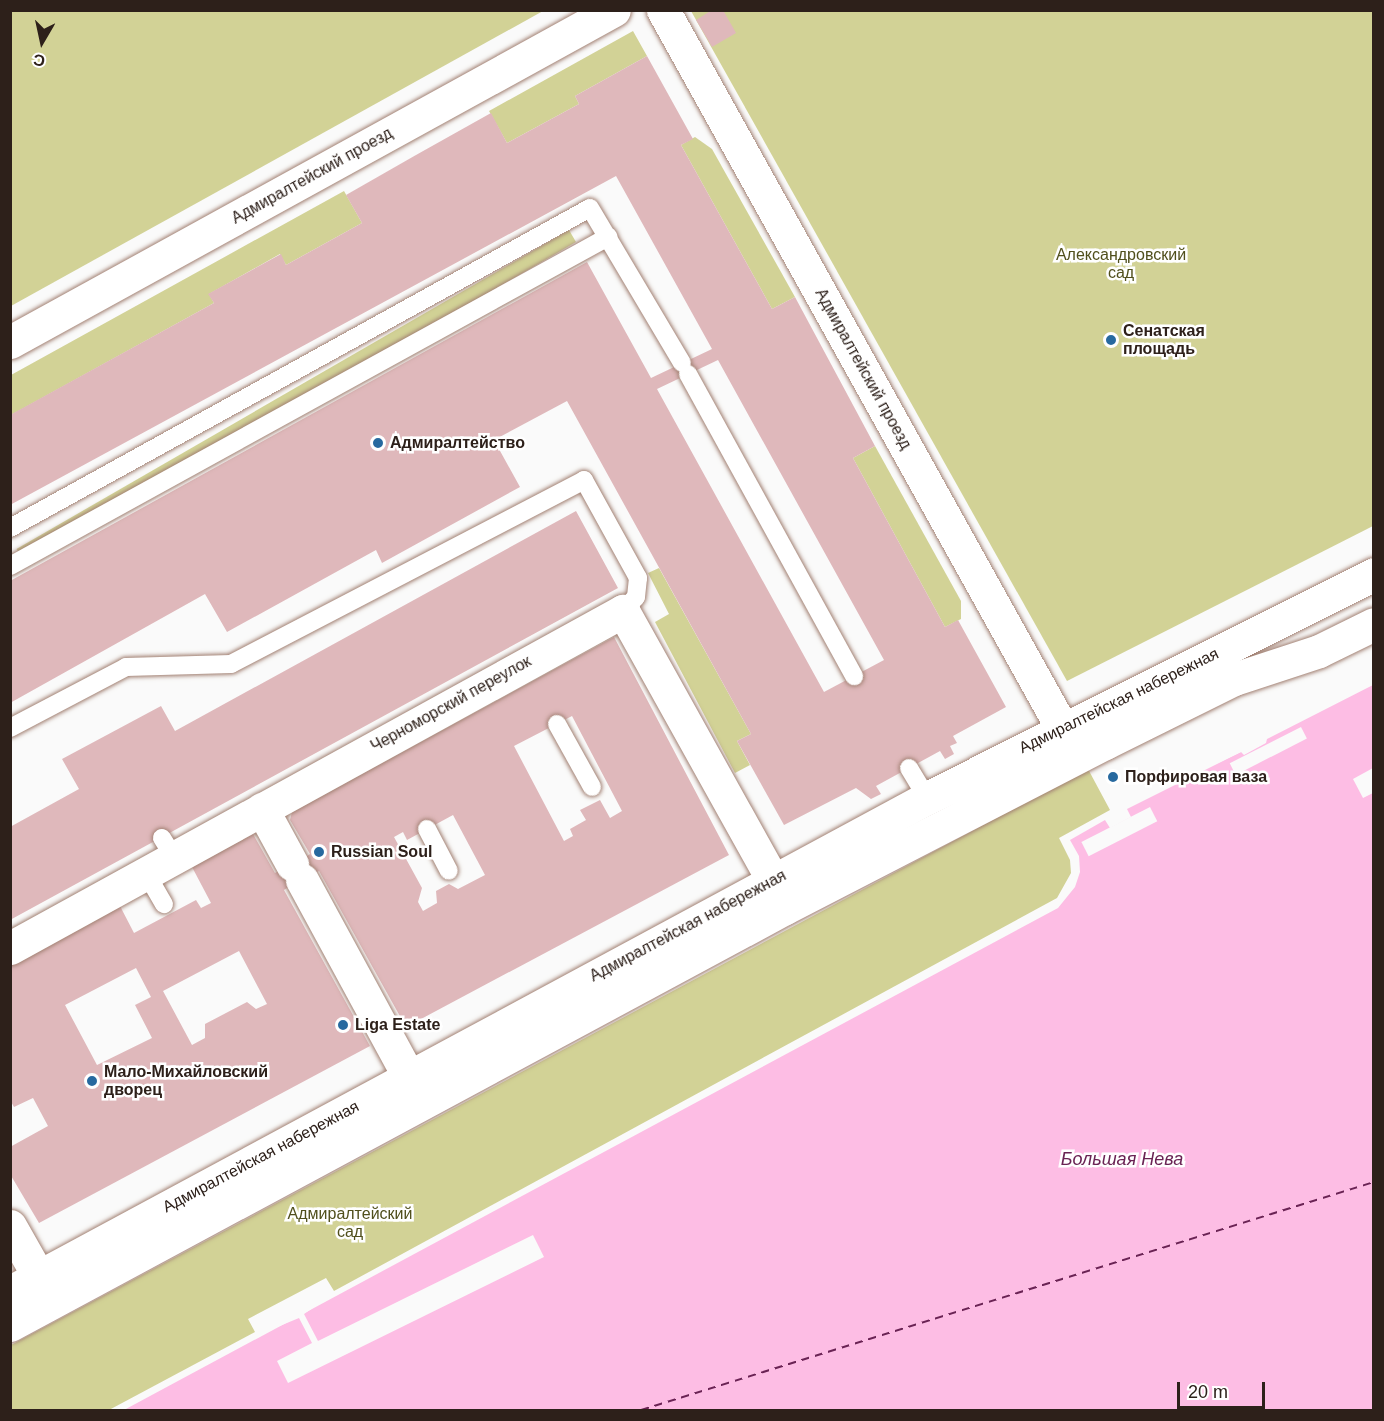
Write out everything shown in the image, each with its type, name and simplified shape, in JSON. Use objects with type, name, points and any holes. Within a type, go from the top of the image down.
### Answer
[{"type":"main road","name":"Адмиралтейский проезд","points":[[10,342],[614,10]]},
{"type":"main road","name":"Адмиралтейский проезд","points":[[663,10],[1062,728]]},
{"type":"main road","name":"Адмиралтейская набережная","points":[[25,1285],[927,798],[1062,728],[1374,574]]},
{"type":"main road","name":"Черноморский переулок","points":[[10,948],[146,873],[168,847],[262,809],[385,751],[529,672],[623,611]]},
{"type":"main road","points":[[623,611],[773,880]]},
{"type":"main road","name":"Адмиралтейская набережная","points":[[10,1325],[785,908],[1105,743],[1234,679],[1319,651],[1374,624]]},
{"type":"main road","points":[[262,809],[409,1077]]},
{"type":"main road","points":[[10,1226],[25,1285]]},
{"type":"lane","points":[[10,528],[590,208],[685,369],[854,676]]},
{"type":"lane","points":[[10,566],[608,237]]},
{"type":"lane","points":[[10,728],[126,667],[231,664],[584,480],[638,578],[636,597],[623,611]]},
{"type":"lane","points":[[557,724],[592,787]]},
{"type":"lane","points":[[909,768],[927,798]]},
{"type":"lane","points":[[427,829],[449,872]]},
{"type":"lane","points":[[146,873],[164,904]]},
{"type":"green space","points":[[11,10],[543,10],[543,11],[11,306]]},
{"type":"green space","name":"Александровский сад","points":[[691,11],[1373,11],[1373,526],[1067,681]]},
{"type":"green space","points":[[633,31],[647,56],[575,96],[579,104],[507,143],[489,111]]},
{"type":"green space","points":[[695,137],[712,149],[795,297],[772,309],[681,145]]},
{"type":"green space","points":[[344,191],[362,223],[286,265],[280,254],[209,294],[214,303],[11,415],[11,375]]},
{"type":"green space","points":[[569,230],[576,242],[23,561],[16,549]]},
{"type":"green space","points":[[875,446],[961,601],[961,619],[945,627],[853,458]]},
{"type":"green space","points":[[659,568],[751,734],[737,741],[750,765],[735,773],[655,622],[669,614],[648,573]]},
{"type":"green space","name":"Адмиралтейский сад","points":[[1088,769],[1110,810],[1059,838],[1070,860],[1071,873],[1057,898],[334,1291],[326,1278],[248,1319],[255,1332],[109,1410],[11,1410],[11,1345]]},
{"type":"water","name":"Большая Нева","points":[[1373,685],[1373,1410],[124,1410],[1058,908],[1075,887],[1080,872],[1079,856],[1070,840],[1105,820],[1110,828],[1131,817],[1127,809],[1241,752],[1244,755],[1266,743],[1267,739]]},
{"type":"pier","points":[[1301,727],[1307,739],[1236,775],[1230,763]]},
{"type":"pier","points":[[1240,749],[1241,752],[1140,800]]},
{"type":"pier","points":[[1373,768],[1373,793],[1363,798],[1353,779]]},
{"type":"pier","points":[[1150,807],[1157,821],[1089,856],[1081,842]]},
{"type":"pier","points":[[533,1235],[544,1257],[288,1383],[277,1361],[312,1343],[299,1318],[270,1330],[326,1299],[304,1314],[318,1341]]},
{"type":"building","points":[[712,10],[723,10],[736,33],[712,47],[696,20]]},
{"type":"building","name":"Адмиралтейство","points":[[647,56],[693,139],[681,145],[772,309],[795,297],[875,446],[853,458],[945,627],[958,620],[1006,707],[953,736],[957,743],[950,746],[954,754],[945,759],[940,751],[876,786],[881,794],[871,799],[856,788],[784,825],[737,741],[751,734],[567,401],[494,440],[520,487],[382,563],[376,550],[227,632],[205,594],[10,703],[10,581],[587,262],[651,378],[712,349],[616,176],[10,505],[10,415],[214,303],[208,294],[281,254],[286,265],[362,223],[346,195],[416,155],[491,113],[507,143],[579,104],[575,96]],"holes":[[[718,360],[884,660],[824,692],[657,389]]]},
{"type":"building","points":[[576,511],[618,588],[10,920],[10,827],[79,789],[62,759],[161,706],[175,731]]},
{"type":"building","points":[[614,637],[729,855],[406,1027],[319,871],[287,888],[284,890],[370,1046],[39,1223],[10,1174],[10,1147],[48,1126],[33,1098],[14,1107],[10,1100],[10,965],[120,906],[134,933],[196,900],[201,908],[211,903],[192,867],[253,834],[275,873],[307,856],[310,854],[290,820],[292,812]],"holes":[[[572,716],[622,811],[610,818],[600,800],[580,810],[586,820],[570,829],[573,836],[564,841],[514,746]],[[453,815],[485,875],[458,889],[449,884],[436,891],[437,903],[423,911],[418,902],[422,888],[394,837],[403,832],[407,840]],[[239,951],[267,1004],[256,1009],[247,1002],[205,1024],[205,1038],[192,1045],[163,991]],[[136,968],[151,997],[135,1005],[152,1038],[97,1065],[65,1005]]]},
{"type":"ferry route","points":[[641,1410],[1374,1182]]},
{"type":"place","name":"Сенатская площадь","points":[[1111,340]]},
{"type":"place","name":"Адмиралтейство","points":[[378,443]]},
{"type":"place","name":"Порфировая ваза","points":[[1113,777]]},
{"type":"place","name":"Russian Soul","points":[[319,852]]},
{"type":"place","name":"Liga Estate","points":[[343,1025]]},
{"type":"place","name":"Мало-Михайловский дворец","points":[[92,1081]]}]
